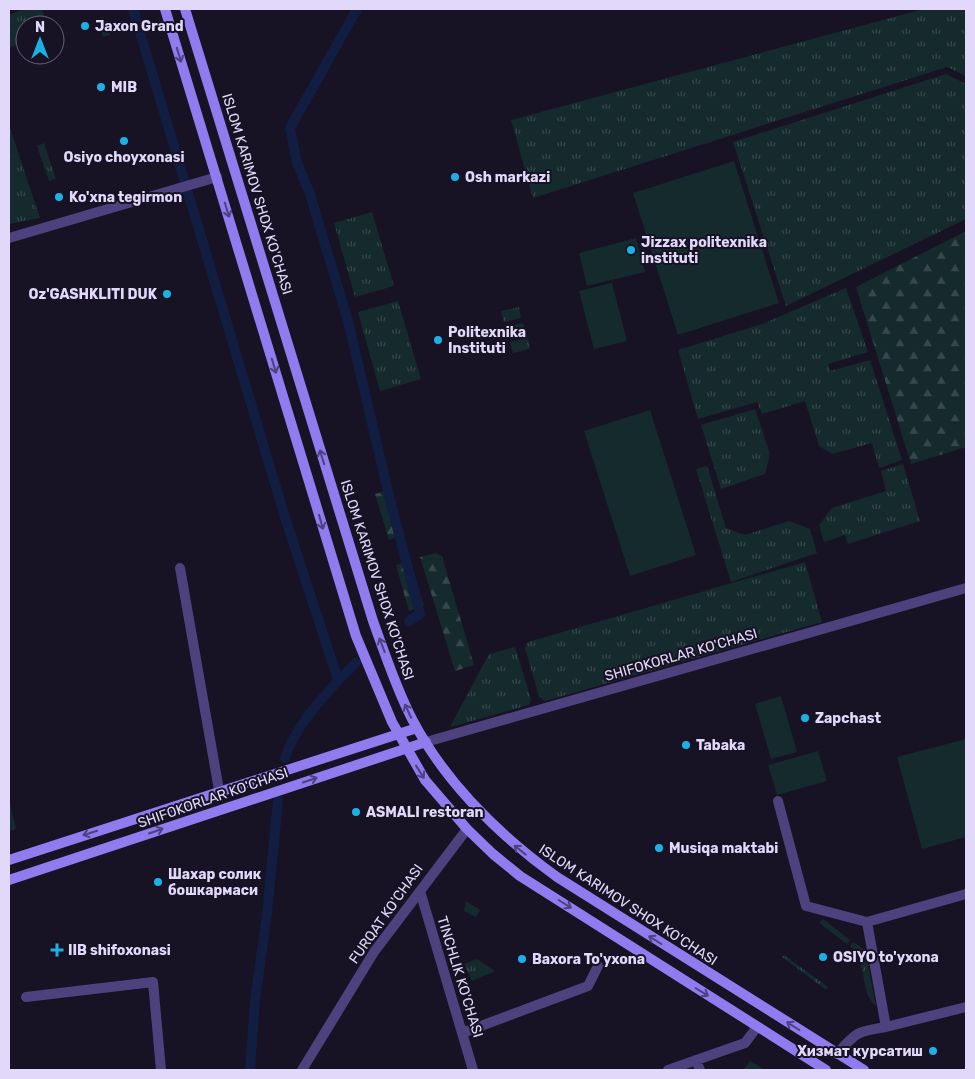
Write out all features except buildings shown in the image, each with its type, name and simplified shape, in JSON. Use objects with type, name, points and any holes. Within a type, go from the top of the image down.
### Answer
[{"type":"main road","points":[[165,9],[346,605],[381,698],[405,748],[425,780],[467,829],[520,876],[826,1070]]},
{"type":"main road","name":"ISLOM KARIMOV SHOX KO'CHASI","points":[[185,9],[372,621],[399,691],[417,728],[481,815],[520,851],[557,878],[864,1070]]},
{"type":"main road","name":"SHIFOKORLAR KO'CHASI","points":[[9,860],[219,790],[417,728]]},
{"type":"main road","name":"SHIFOKORLAR KO'CHASI","points":[[9,880],[426,742]]},
{"type":"street","points":[[9,238],[217,177]]},
{"type":"street","points":[[180,568],[219,790]]},
{"type":"street","name":"SHIFOKORLAR KO'CHASI","points":[[426,742],[966,588]]},
{"type":"street","points":[[778,801],[806,906],[867,922],[966,894]]},
{"type":"street","name":"FURQAT KO'CHASI","points":[[302,1070],[374,952],[467,829]]},
{"type":"street","name":"TINCHLIK KO'CHASI","points":[[420,891],[473,1070]]},
{"type":"street","points":[[867,922],[886,1027]]},
{"type":"street","points":[[462,1033],[588,986],[598,966]]},
{"type":"street","points":[[26,997],[153,982],[161,1070]]},
{"type":"street","points":[[837,1054],[854,1034],[864,1030],[886,1027],[966,1007]]},
{"type":"street","points":[[668,1070],[745,1043],[757,1027]]},
{"type":"street","points":[[696,1060],[700,1070]]},
{"type":"green space","points":[[24,9],[42,9],[44,15],[15,15],[15,46],[9,48],[9,15]]},
{"type":"green space","points":[[924,9],[966,9],[966,76],[947,67],[533,198],[511,120]]},
{"type":"green space","points":[[103,17],[110,35],[103,37],[97,19]]},
{"type":"green space","points":[[946,74],[966,84],[966,219],[786,306],[733,142]]},
{"type":"green space","points":[[9,125],[40,218],[9,224]]},
{"type":"green space","points":[[44,143],[56,179],[49,181],[37,146]]},
{"type":"green space","points":[[734,161],[779,303],[678,335],[633,193]]},
{"type":"green space","points":[[372,212],[394,286],[355,297],[334,223]]},
{"type":"green space","points":[[966,231],[966,447],[911,464],[856,287]]},
{"type":"green space","points":[[636,238],[645,272],[587,286],[579,253]]},
{"type":"green space","points":[[612,283],[627,341],[594,349],[579,291]]},
{"type":"green space","points":[[846,288],[868,352],[828,364],[830,371],[870,360],[902,460],[879,468],[872,443],[832,454],[819,446],[805,401],[762,414],[757,402],[698,419],[678,350],[762,324]]},
{"type":"green space","points":[[398,301],[421,379],[380,391],[358,312]]},
{"type":"green space","points":[[519,307],[521,318],[504,322],[501,311]]},
{"type":"green space","points":[[523,323],[526,333],[508,337],[506,327]]},
{"type":"green space","points":[[528,338],[530,349],[513,353],[510,342]]},
{"type":"green space","points":[[755,409],[770,454],[765,474],[721,489],[701,425]]},
{"type":"green space","points":[[650,410],[696,555],[630,576],[584,431]]},
{"type":"green space","points":[[903,464],[920,521],[848,544],[845,535],[824,542],[819,525],[832,508],[886,491],[881,471]]},
{"type":"green space","points":[[707,466],[726,528],[745,535],[789,521],[810,529],[817,553],[731,582],[696,469]]},
{"type":"green space","points":[[390,490],[403,535],[389,540],[375,494]]},
{"type":"green space","points":[[436,553],[442,556],[474,665],[455,671],[420,557]]},
{"type":"green space","points":[[410,561],[424,606],[409,611],[396,565]]},
{"type":"green space","points":[[805,562],[822,622],[545,701],[539,697],[525,648],[528,642]]},
{"type":"green space","points":[[515,647],[531,699],[529,705],[450,727],[489,654]]},
{"type":"green space","points":[[781,696],[797,752],[771,759],[755,704]]},
{"type":"green space","points":[[966,739],[966,837],[922,849],[897,757]]},
{"type":"green space","points":[[818,751],[827,781],[777,795],[768,765]]},
{"type":"green space","points":[[9,799],[16,829],[9,831]]},
{"type":"green space","points":[[466,901],[480,910],[476,917],[464,911]]},
{"type":"green space","points":[[823,919],[850,940],[847,944],[819,923]]},
{"type":"green space","points":[[853,942],[865,950],[876,1006],[870,1000],[867,992],[860,960],[850,946]]},
{"type":"green space","points":[[784,955],[828,987],[826,990],[782,957]]},
{"type":"green space","points":[[477,959],[495,971],[472,981],[464,964]]},
{"type":"green space","points":[[750,1061],[765,1070],[744,1070]]},
{"type":"waterway","points":[[133,9],[284,514],[338,680]]},
{"type":"waterway","points":[[357,9],[290,128],[297,163],[309,191],[348,321],[390,500],[420,614],[409,621]]},
{"type":"waterway","points":[[285,758],[290,745],[305,720],[325,695],[356,663]]},
{"type":"waterway","points":[[250,1070],[255,1000],[267,914],[278,801]]},
{"type":"place","name":"Jaxon Grand","points":[[85,26]]},
{"type":"place","name":"MIB","points":[[101,87]]},
{"type":"place","name":"Osiyo choyxonasi","points":[[124,141]]},
{"type":"place","name":"Osh markazi","points":[[455,177]]},
{"type":"place","name":"Ko'xna tegirmon","points":[[59,197]]},
{"type":"place","name":"Jizzax politexnika instituti","points":[[631,250]]},
{"type":"place","name":"Oz'GASHKLITI DUK","points":[[167,294]]},
{"type":"place","name":"Politexnika Instituti","points":[[438,340]]},
{"type":"place","name":"Zapchast","points":[[805,718]]},
{"type":"place","name":"Tabaka","points":[[686,745]]},
{"type":"place","name":"ASMALI restoran","points":[[356,812]]},
{"type":"place","name":"Musiqa maktabi","points":[[659,848]]},
{"type":"place","name":"Шахар солик бошкармаси","points":[[158,882]]},
{"type":"place","name":"IIB shifoxonasi","points":[[57,950]]},
{"type":"place","name":"OSIYO to'yxona","points":[[823,957]]},
{"type":"place","name":"Baxora To'yxona","points":[[522,959]]},
{"type":"place","name":"Хизмат курсатиш","points":[[933,1051]]}]
